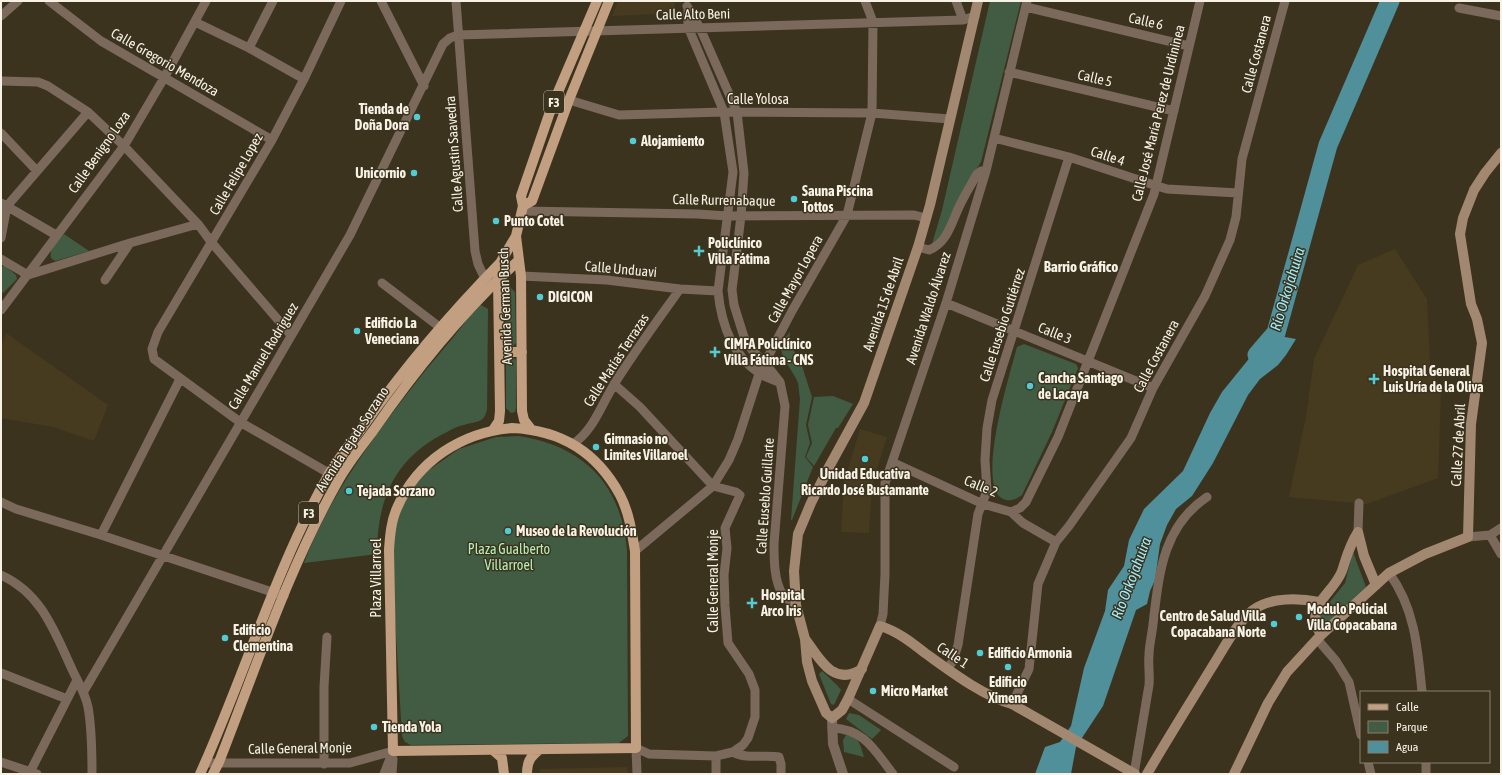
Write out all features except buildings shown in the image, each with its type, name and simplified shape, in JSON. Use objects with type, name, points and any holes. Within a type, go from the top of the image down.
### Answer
[{"type":"main road","name":"F3","points":[[516,236],[523,208],[521,196],[552,106],[585,31],[596,1]]},
{"type":"main road","name":"F3","points":[[523,208],[532,201],[569,100],[609,1]]},
{"type":"main road","name":"Avenida 15 de Abril","points":[[796,606],[794,571],[798,534],[820,485],[864,403],[918,247],[978,1]]},
{"type":"main road","name":"Calle 27 de Abril","points":[[1468,537],[1470,424],[1482,343],[1477,319],[1471,304],[1460,234],[1463,218],[1474,190],[1485,173],[1501,154]]},
{"type":"main road","name":"Avenida German Busch","points":[[516,236],[521,276],[522,411],[524,420],[531,429]]},
{"type":"main road","name":"Avenida German Busch","points":[[493,430],[499,421],[500,411],[498,280],[500,263],[516,236]]},
{"type":"main road","name":"Avenida Tejada Sorzano","points":[[487,284],[498,280],[518,261]]},
{"type":"main road","name":"Avenida Tejada Sorzano","points":[[200,774],[273,592],[309,513],[330,473],[394,384],[487,284],[500,263]]},
{"type":"main road","name":"Avenida Tejada Sorzano","points":[[213,774],[220,762],[284,596],[319,516],[339,480],[444,330]]},
{"type":"main road","points":[[500,352],[522,352]]},
{"type":"main road","name":"Plaza Villarroel","points":[[393,751],[389,550],[391,528],[396,508],[416,475],[436,456],[466,438],[493,430],[531,429],[573,444],[603,471],[621,496],[630,522],[635,551],[636,748]]},
{"type":"main road","points":[[1358,532],[1364,556],[1376,585]]},
{"type":"main road","points":[[1319,637],[1315,624],[1318,602],[1337,581],[1342,571],[1350,545],[1358,532]]},
{"type":"main road","points":[[1234,774],[1268,703],[1287,672],[1319,637],[1389,573],[1425,554],[1468,537]]},
{"type":"main road","points":[[1146,774],[1223,650],[1245,618],[1264,604],[1292,599],[1318,602]]},
{"type":"main road","name":"Calle Euseblo Guillarte","points":[[796,606],[805,639],[807,662],[812,681],[832,723]]},
{"type":"main road","points":[[832,723],[848,699],[880,626]]},
{"type":"main road","name":"Calle 1","points":[[880,626],[905,638],[947,669],[1001,701],[1012,704],[1135,774]]},
{"type":"main road","points":[[805,639],[823,664],[836,674],[849,675],[862,669]]},
{"type":"main road","points":[[393,751],[494,751],[636,748]]},
{"type":"main road","points":[[527,774],[527,764],[531,757],[539,750]]},
{"type":"main road","points":[[494,751],[502,758],[504,774]]},
{"type":"street","points":[[1,16],[18,1]]},
{"type":"street","name":"Calle Gregorio Mendoza","points":[[50,1],[101,41],[272,140]]},
{"type":"street","name":"Calle Benigno Loza","points":[[1,310],[124,146],[164,78],[206,1]]},
{"type":"street","points":[[249,48],[273,1]]},
{"type":"street","name":"Calle Felipe Lopez","points":[[180,379],[154,359],[152,349],[154,339],[272,140],[304,79],[341,1]]},
{"type":"street","points":[[381,1],[424,86]]},
{"type":"street","name":"Calle Agustin Saavedra","points":[[456,1],[475,251],[487,284],[499,298]]},
{"type":"street","name":"Calle Mayor Lopera","points":[[635,551],[713,486],[729,460],[738,439],[759,374],[792,311],[847,215],[872,113],[873,22],[865,1]]},
{"type":"street","points":[[956,1],[963,20]]},
{"type":"street","name":"Calle José María Perez de Urdininea","points":[[1011,512],[1020,508],[1029,495],[1058,437],[1157,186],[1200,1]]},
{"type":"street","name":"Calle Costanera","points":[[1012,704],[1029,669],[1038,584],[1056,542],[1131,438],[1153,388],[1205,296],[1230,240],[1236,217],[1242,159],[1284,1]]},
{"type":"street","points":[[687,3],[688,27],[724,112],[732,172],[728,216],[718,290],[719,307],[725,328],[734,348],[759,374],[780,382]]},
{"type":"street","name":"Calle Euseblo Guillarte","points":[[687,3],[738,112],[744,172],[741,216],[732,290],[734,305],[744,338],[752,350],[765,363],[780,382],[785,406],[774,560],[777,580],[783,594],[796,606]]},
{"type":"street","name":"Calle 6","points":[[1026,4],[1189,46]]},
{"type":"street","name":"Avenida Waldo Álvarez","points":[[880,626],[883,614],[885,574],[885,483],[946,303],[986,171],[1026,4]]},
{"type":"street","points":[[1459,8],[1501,16]]},
{"type":"street","name":"Calle Alto Beni","points":[[458,35],[963,20],[975,16]]},
{"type":"street","points":[[195,22],[249,48],[304,79]]},
{"type":"street","name":"Calle Manuel Rodriguez","points":[[84,691],[161,556],[350,235],[424,86],[443,44],[450,38],[458,35]]},
{"type":"street","name":"Calle 5","points":[[1009,72],[1174,111]]},
{"type":"street","points":[[1,81],[38,82],[48,86],[88,112],[124,146],[198,224],[212,243],[291,335]]},
{"type":"street","name":"Calle Yolosa","points":[[569,100],[620,115],[724,112],[872,113],[950,119]]},
{"type":"street","points":[[1,238],[4,205],[37,171],[88,112]]},
{"type":"street","points":[[1,133],[37,171]]},
{"type":"street","name":"Calle 4","points":[[994,138],[1069,157],[1168,189],[1238,193]]},
{"type":"street","name":"Calle Eusebio Gutiérrez","points":[[983,504],[987,491],[985,460],[987,428],[992,400],[1015,332],[1069,157]]},
{"type":"street","points":[[918,247],[929,250],[940,244],[949,231],[959,207],[977,174],[981,171],[986,171]]},
{"type":"street","points":[[4,205],[56,235]]},
{"type":"street","name":"Calle Rurrenabaque","points":[[523,208],[728,216],[914,215],[926,218]]},
{"type":"street","points":[[1,259],[28,275],[130,243],[198,224]]},
{"type":"street","points":[[105,280],[130,243]]},
{"type":"street","name":"Calle Unduavi","points":[[521,276],[607,280],[680,289],[718,290]]},
{"type":"street","points":[[382,284],[444,330]]},
{"type":"street","name":"Calle Matías Terrazas","points":[[573,444],[580,439],[589,428],[614,384],[680,289]]},
{"type":"street","name":"Calle 3","points":[[946,303],[1153,388]]},
{"type":"street","points":[[101,535],[180,379],[240,422],[330,473],[339,480]]},
{"type":"street","points":[[614,384],[640,407],[713,486]]},
{"type":"street","name":"Calle 2","points":[[892,462],[983,504],[1011,512],[1023,523],[1056,542]]},
{"type":"street","name":"Calle General Monje","points":[[636,748],[649,754],[716,756],[733,752],[743,745],[748,738],[755,717],[756,703],[749,674],[728,643],[725,606],[724,575],[727,548],[725,528],[740,495],[736,492],[713,486]]},
{"type":"street","points":[[1135,774],[1143,710],[1148,695],[1150,672],[1149,655],[1157,594],[1166,550],[1170,539],[1180,525],[1201,501],[1207,497]]},
{"type":"street","points":[[1,502],[16,509],[101,535],[284,596]]},
{"type":"street","points":[[1358,532],[1359,503]]},
{"type":"street","points":[[947,669],[953,661],[958,645],[978,514],[983,504]]},
{"type":"street","points":[[1468,537],[1490,535],[1501,528]]},
{"type":"street","points":[[1490,535],[1501,554]]},
{"type":"street","points":[[1389,573],[1404,598],[1410,616],[1416,640],[1422,691]]},
{"type":"street","points":[[1,575],[20,585],[32,596],[46,614],[77,680],[84,691],[90,722],[92,774]]},
{"type":"street","points":[[324,764],[324,687],[327,637]]},
{"type":"street","points":[[1319,637],[1336,660],[1349,682],[1360,731]]},
{"type":"street","points":[[1,673],[67,699]]},
{"type":"street","points":[[1,762],[33,773],[77,680]]},
{"type":"street","points":[[848,699],[954,768]]},
{"type":"street","points":[[843,774],[836,756],[832,723],[866,738],[893,774]]},
{"type":"street","points":[[636,748],[637,774]]},
{"type":"street","points":[[384,774],[393,751]]},
{"type":"street","points":[[392,774],[393,751]]},
{"type":"street","name":"Calle General Monje","points":[[205,763],[324,764],[365,760],[393,751]]},
{"type":"street","name":"Calle General Monje","points":[[733,752],[746,757],[771,755],[779,757],[782,764],[781,774]]},
{"type":"street","points":[[716,756],[716,774]]},
{"type":"street","points":[[1368,763],[1371,774]]},
{"type":"street","points":[[1426,763],[1426,774]]},
{"type":"shaded area","points":[[618,1],[674,1],[676,13],[612,16]]},
{"type":"shaded area","name":"Hospital General Luis Uría de la Oliva","points":[[1395,249],[1427,299],[1430,364],[1441,393],[1438,478],[1367,504],[1289,497],[1306,417],[1314,359],[1358,265]]},
{"type":"shaded area","points":[[6,333],[108,405],[94,441],[53,427],[1,418],[1,348]]},
{"type":"shaded area","name":"Unidad Educativa Ricardo José Bustamante","points":[[860,429],[887,437],[872,485],[869,533],[841,532],[844,482]]},
{"type":"shaded area","points":[[627,767],[628,774],[540,774],[540,769]]},
{"type":"green space","points":[[990,1],[1021,1],[981,162],[966,186],[944,232],[932,244],[942,210]]},
{"type":"green space","points":[[64,234],[89,251],[55,261],[51,258],[52,248]]},
{"type":"green space","points":[[4,265],[16,275],[17,279],[3,293],[1,292],[1,269]]},
{"type":"green space","points":[[510,287],[515,292],[516,343],[511,348],[505,344],[504,292]]},
{"type":"green space","points":[[481,305],[488,309],[487,410],[484,417],[479,421],[455,428],[429,442],[414,454],[402,467],[392,482],[385,498],[378,534],[377,554],[304,563],[314,539],[338,492],[367,448],[476,307]]},
{"type":"green space","points":[[790,332],[789,342],[801,363],[812,397],[806,425],[810,443],[805,457],[813,467],[792,520],[800,399],[798,383],[784,358],[781,347],[783,340]]},
{"type":"green space","points":[[1024,344],[1076,364],[1078,368],[1052,432],[1022,495],[1014,499],[1006,500],[1000,497],[994,486],[992,468],[994,447],[1003,401],[1017,347]]},
{"type":"green space","points":[[511,356],[516,360],[516,408],[515,412],[511,413],[506,408],[506,360]]},
{"type":"green space","points":[[833,396],[853,404],[838,428],[836,428],[814,466],[806,457],[812,443],[808,425],[814,397]]},
{"type":"green space","name":"Plaza Gualberto Villarroel","points":[[519,436],[542,441],[563,449],[580,459],[596,472],[608,488],[617,507],[624,528],[627,551],[628,736],[612,748],[618,743],[411,745],[405,742],[402,736],[391,552],[399,510],[410,492],[426,472],[459,449],[496,437]]},
{"type":"green space","points":[[1353,552],[1366,587],[1326,624],[1322,624],[1319,620],[1320,614],[1345,583]]},
{"type":"green space","points":[[822,671],[841,690],[834,705],[831,704],[819,674]]},
{"type":"green space","points":[[849,713],[859,715],[881,730],[872,739],[846,719]]},
{"type":"green space","points":[[846,735],[857,739],[864,757],[844,752],[843,740]]},
{"type":"water","points":[[1269,334],[1296,339],[1278,365],[1260,379],[1248,395],[1213,463],[1192,496],[1176,509],[1167,525],[1160,544],[1155,580],[1150,591],[1147,604],[1136,610],[1103,706],[1076,747],[1071,774],[1035,774],[1045,747],[1060,742],[1071,726],[1084,668],[1105,611],[1108,590],[1124,566],[1129,540],[1144,509],[1183,471],[1210,413],[1222,392]]},
{"type":"waterway","name":"Río Orkojahuira","points":[[1257,355],[1276,333],[1328,145],[1390,1]]},
{"type":"place","name":"Tienda de Doña Dora","points":[[417,117]]},
{"type":"place","name":"Alojamiento","points":[[633,141]]},
{"type":"place","name":"Unicornio","points":[[414,173]]},
{"type":"place","name":"Sauna Piscina Tottos","points":[[794,199]]},
{"type":"place","name":"Punto Cotel","points":[[496,221]]},
{"type":"place","name":"Policlínico Villa Fátima","points":[[699,251]]},
{"type":"place","name":"DIGICON","points":[[540,297]]},
{"type":"place","name":"Edificio La Veneciana","points":[[357,331]]},
{"type":"place","name":"CIMFA Policlínico Villa Fátima - CNS","points":[[715,352]]},
{"type":"place","name":"Hospital General Luis Uría de la Oliva","points":[[1374,379]]},
{"type":"place","name":"Cancha Santiago de Lacaya","points":[[1030,386]]},
{"type":"place","name":"Gimnasio no Limites Villaroel","points":[[596,447]]},
{"type":"place","name":"Unidad Educativa Ricardo José Bustamante","points":[[865,459]]},
{"type":"place","name":"Tejada Sorzano","points":[[349,491]]},
{"type":"place","name":"Museo de la Revolución","points":[[508,531]]},
{"type":"place","name":"Hospital Arco Iris","points":[[752,603]]},
{"type":"place","name":"Modulo Policial Villa Copacabana","points":[[1299,617]]},
{"type":"place","name":"Centro de Salud Villa Copacabana Norte","points":[[1274,624]]},
{"type":"place","name":"Edificio Clementina","points":[[225,638]]},
{"type":"place","name":"Edificio Armonia","points":[[980,653]]},
{"type":"place","name":"Edificio Ximena","points":[[1008,667]]},
{"type":"place","name":"Micro Market","points":[[873,691]]},
{"type":"place","name":"Tienda Yola","points":[[374,727]]},
{"type":"district","name":"Barrio Gráfico","points":[[1081,266]]}]
